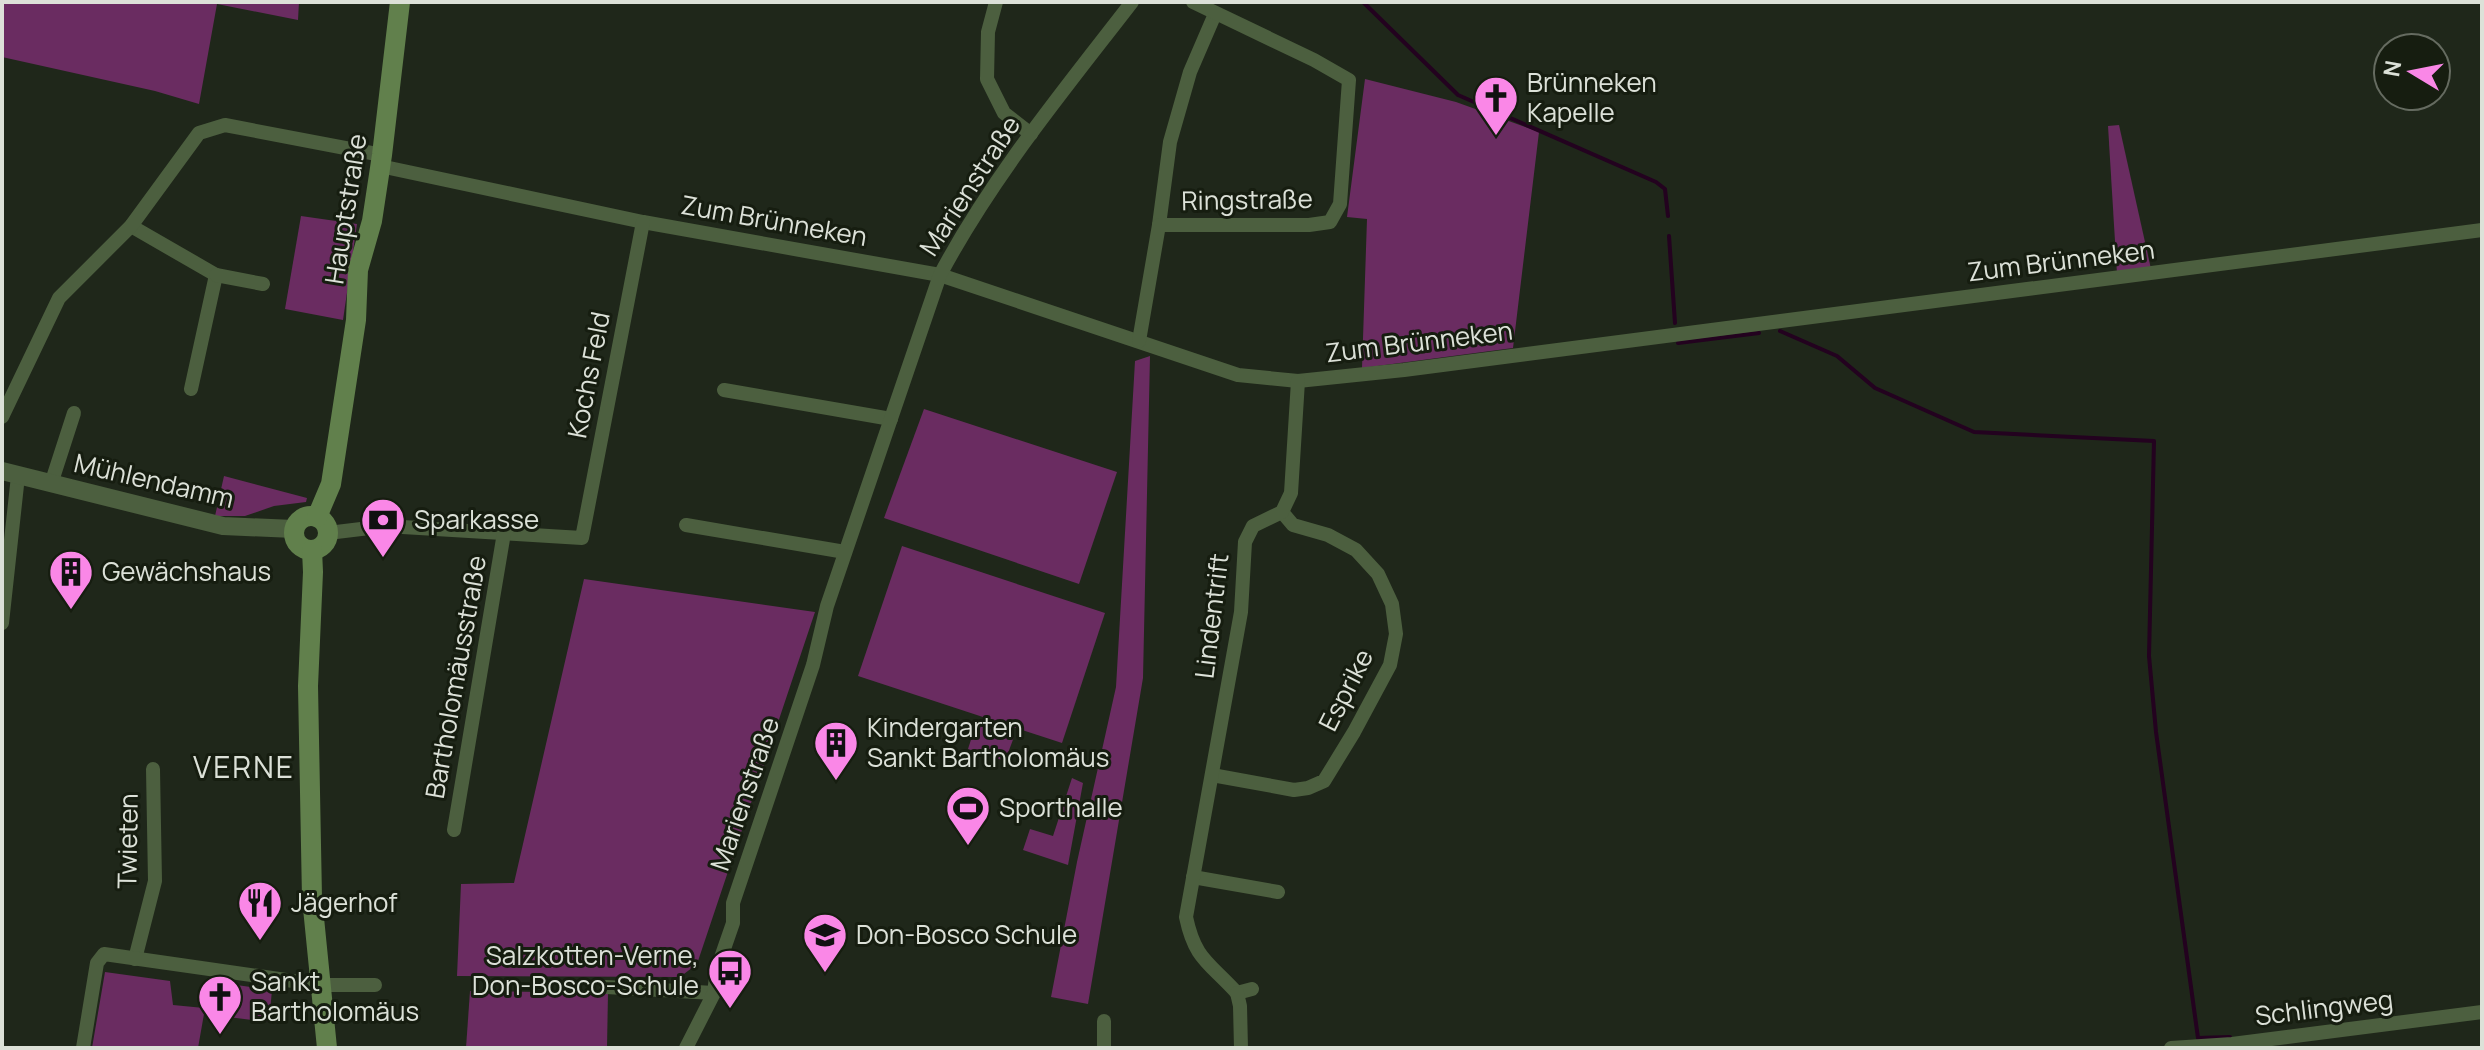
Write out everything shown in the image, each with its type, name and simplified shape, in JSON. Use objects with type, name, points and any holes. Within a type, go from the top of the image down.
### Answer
[{"type":"main road","name":"Hauptstraße","points":[[322,525],[356,320],[358,270],[372,221],[381,161],[400,2]]},
{"type":"main road","points":[[303,518],[322,525],[323,545],[312,550],[298,544],[294,529],[303,518]]},
{"type":"main road","points":[[312,550],[308,686],[311,883],[327,1048]]},
{"type":"street","points":[[996,2],[988,32],[987,79],[1004,113],[1031,134]]},
{"type":"street","name":"Marienstraße","points":[[686,1048],[714,993],[717,969],[733,923],[733,903],[813,665],[827,606],[940,275],[964,231],[1031,134],[1132,2]]},
{"type":"street","name":"Ringstraße","points":[[1159,225],[1309,225],[1330,222],[1340,204],[1349,80],[1193,2]]},
{"type":"street","name":"Ringstraße","points":[[1139,341],[1170,142],[1190,72],[1215,14]]},
{"type":"street","name":"Zum Brünneken","points":[[2,417],[59,298],[131,226],[199,133],[225,125],[643,222],[940,275],[1238,375],[1298,381],[1404,370],[2482,230]]},
{"type":"street","name":"Kochs Feld","points":[[582,538],[643,222]]},
{"type":"street","points":[[131,226],[216,275],[263,284]]},
{"type":"street","points":[[191,389],[216,275]]},
{"type":"street","points":[[1282,512],[1291,493],[1298,381]]},
{"type":"street","points":[[724,390],[891,419]]},
{"type":"street","name":"Mühlendamm","points":[[51,484],[74,413]]},
{"type":"street","points":[[2,623],[10,474]]},
{"type":"street","name":"Mühlendamm","points":[[10,474],[223,526],[294,529]]},
{"type":"street","name":"Lindentrift","points":[[1241,1048],[1240,1006],[1245,991],[1205,962],[1191,941],[1186,917],[1241,612],[1245,542],[1253,526],[1282,512]]},
{"type":"street","name":"Esprike","points":[[1212,775],[1294,790],[1324,781],[1390,665],[1396,634],[1392,604],[1378,574],[1356,550],[1328,535],[1293,525],[1282,512]]},
{"type":"street","name":"Bartholomäusstraße","points":[[322,525],[582,538]]},
{"type":"street","points":[[686,525],[845,552]]},
{"type":"street","name":"Bartholomäusstraße","points":[[454,830],[504,533]]},
{"type":"street","name":"Twieten","points":[[135,959],[155,881],[153,769]]},
{"type":"street","points":[[1193,877],[1278,892]]},
{"type":"street","points":[[83,1048],[97,963],[104,954],[321,985],[375,985]]},
{"type":"street","points":[[606,987],[714,993]]},
{"type":"street","name":"Schlingweg","points":[[2171,1048],[2232,1044],[2482,1012]]},
{"type":"street","points":[[1104,1021],[1104,1048]]},
{"type":"shaded area","points":[[2,2],[299,2],[298,20],[217,4],[199,104],[155,91],[2,57]]},
{"type":"shaded area","points":[[1365,79],[1456,102],[1539,132],[1513,348],[1362,368],[1367,219],[1347,217]]},
{"type":"shaded area","points":[[2119,125],[2151,269],[2117,274],[2108,126]]},
{"type":"shaded area","points":[[301,216],[357,224],[343,320],[285,309]]},
{"type":"shaded area","points":[[1150,356],[1143,678],[1088,1004],[1051,997],[1116,687],[1135,361]]},
{"type":"shaded area","points":[[924,409],[1117,472],[1079,584],[884,518]]},
{"type":"shaded area","points":[[224,476],[307,498],[306,502],[274,506],[245,516],[215,516]]},
{"type":"shaded area","points":[[902,546],[1105,613],[1062,743],[858,676]]},
{"type":"shaded area","points":[[584,579],[815,612],[697,964],[680,977],[457,976],[461,884],[514,883]]},
{"type":"shaded area","points":[[976,724],[1014,737],[1005,761],[968,749]]},
{"type":"shaded area","points":[[1072,778],[1083,783],[1068,865],[1023,850],[1030,829],[1053,836]]},
{"type":"shaded area","points":[[105,972],[170,981],[173,1005],[204,1008],[208,981],[272,990],[269,1022],[204,1014],[198,1048],[92,1048]]},
{"type":"shaded area","points":[[470,991],[608,993],[607,1048],[466,1048]]},
{"type":"waterway","points":[[1363,2],[1458,95],[1656,182],[1665,189],[1668,216]]},
{"type":"waterway","points":[[1669,236],[1675,323]]},
{"type":"waterway","points":[[1780,331],[1837,356],[1875,388],[1974,432],[2154,441],[2149,656],[2156,732],[2198,1038],[2230,1037]]},
{"type":"waterway","points":[[1678,343],[1759,333]]},
{"type":"place","name":"Brünneken Kapelle","points":[[1496,137]]},
{"type":"place","name":"Sparkasse","points":[[383,559]]},
{"type":"place","name":"Gewächshaus","points":[[71,611]]},
{"type":"place","name":"Kindergarten Sankt Bartholomäus","points":[[836,782]]},
{"type":"place","name":"Sporthalle","points":[[968,847]]},
{"type":"place","name":"Jägerhof","points":[[260,942]]},
{"type":"place","name":"Don-Bosco Schule","points":[[825,974]]},
{"type":"place","name":"Salzkotten-Verne, Don-Bosco-Schule","points":[[730,1010]]},
{"type":"place","name":"Sankt Bartholomäus","points":[[220,1036]]},
{"type":"district","name":"VERNE","points":[[244,768]]}]
